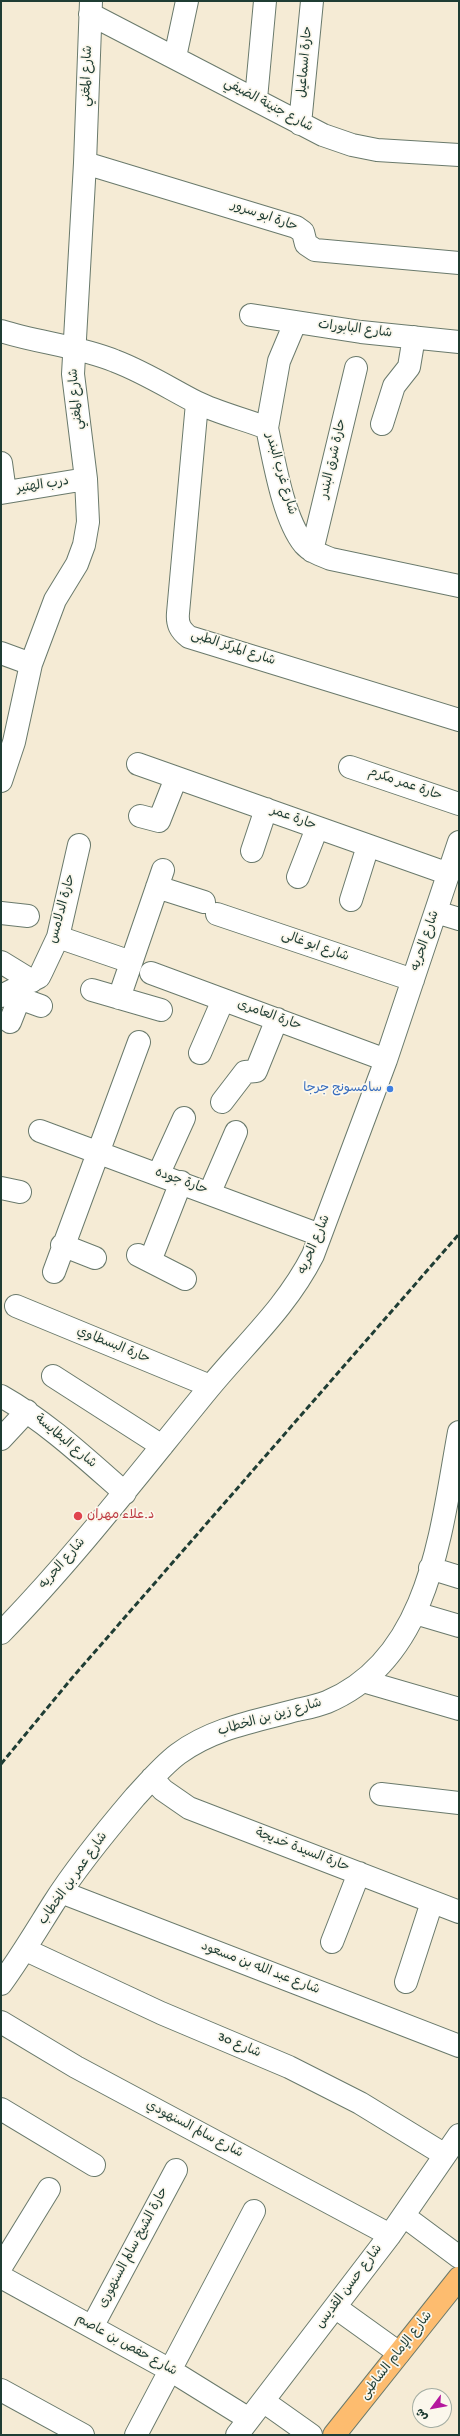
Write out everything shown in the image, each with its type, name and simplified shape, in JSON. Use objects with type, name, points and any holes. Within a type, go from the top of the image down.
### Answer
[{"type":"main road","name":"شارع الإمام الشاطبى","points":[[334,2435],[459,2278]]},
{"type":"street","points":[[175,57],[187,1]]},
{"type":"street","points":[[256,99],[265,1]]},
{"type":"street","name":"حارة اسماعيل","points":[[300,124],[312,1]]},
{"type":"street","name":"شارع جنينة الضيفي","points":[[91,7],[175,57],[256,99],[300,124],[352,146],[377,150],[459,155]]},
{"type":"street","name":"شارع المغني","points":[[1,781],[8,740],[31,664],[55,600],[78,564],[84,545],[88,522],[86,479],[73,374],[86,163],[91,7]]},
{"type":"street","name":"حارة ابو سرور","points":[[86,163],[296,227],[303,232],[306,244],[315,250],[459,263]]},
{"type":"street","name":"شارع البابورات","points":[[251,315],[414,338],[459,342]]},
{"type":"street","points":[[267,428],[279,361],[295,322]]},
{"type":"street","name":"شارع غرب البندر","points":[[1,331],[25,338],[74,347],[114,360],[158,380],[197,403],[267,428],[288,510],[299,536],[312,551],[330,559],[459,586]]},
{"type":"street","points":[[382,424],[396,382],[409,367],[414,338]]},
{"type":"street","name":"حارة شرق البندر","points":[[312,551],[356,368]]},
{"type":"street","name":"شارع المركز الطبى","points":[[197,403],[177,622],[182,631],[189,637],[459,720]]},
{"type":"street","points":[[1,463],[3,492]]},
{"type":"street","name":"درب الهتير","points":[[3,492],[86,479]]},
{"type":"street","points":[[1,653],[31,664]]},
{"type":"street","name":"حارة عمر","points":[[138,764],[448,874]]},
{"type":"street","name":"حارة عمر مكرم","points":[[350,767],[459,804]]},
{"type":"street","points":[[140,816],[159,821],[176,778]]},
{"type":"street","points":[[252,851],[266,809]]},
{"type":"street","points":[[298,877],[317,828]]},
{"type":"street","name":"شارع الحريه","points":[[1,1633],[32,1601],[124,1493],[210,1386],[283,1304],[299,1282],[320,1234],[386,1060],[459,842]]},
{"type":"street","name":"حارة الدلامس","points":[[10,1022],[19,990],[39,977],[58,937],[79,845]]},
{"type":"street","points":[[350,900],[368,846]]},
{"type":"street","name":"شارع ابو غالى","points":[[131,962],[160,878],[211,908],[413,980]]},
{"type":"street","points":[[436,912],[459,919]]},
{"type":"street","points":[[1,913],[28,916]]},
{"type":"street","points":[[58,937],[131,962],[118,998]]},
{"type":"street","points":[[1,962],[19,990],[41,1006]]},
{"type":"street","name":"حارة العامرى","points":[[151,973],[386,1060]]},
{"type":"street","points":[[92,990],[161,1010]]},
{"type":"street","points":[[200,1053],[223,1000]]},
{"type":"street","points":[[222,1102],[245,1072],[256,1071],[277,1019]]},
{"type":"street","points":[[54,1272],[62,1245],[140,1042]]},
{"type":"street","points":[[159,1173],[184,1118]]},
{"type":"street","name":"حارة جوده","points":[[40,1131],[159,1173],[320,1234]]},
{"type":"street","points":[[210,1192],[236,1132]]},
{"type":"street","points":[[181,1182],[144,1258],[184,1279]]},
{"type":"street","points":[[62,1245],[95,1258]]},
{"type":"street","name":"حارة البسطاوي","points":[[16,1306],[210,1386]]},
{"type":"street","points":[[53,1376],[162,1446]]},
{"type":"street","name":"شارع البطايسة","points":[[1,1396],[27,1411],[67,1442],[124,1493]]},
{"type":"street","points":[[1,1439],[27,1411]]},
{"type":"street","name":"شارع زين بن الخطاب","points":[[152,1778],[178,1754],[210,1736],[326,1702],[363,1681],[390,1655],[415,1613],[430,1568],[442,1523],[459,1432]]},
{"type":"street","points":[[430,1568],[459,1577]]},
{"type":"street","points":[[415,1613],[459,1626]]},
{"type":"street","points":[[363,1681],[459,1709]]},
{"type":"street","name":"حارة السيدة خديجة","points":[[152,1778],[176,1800],[189,1808],[459,1912]]},
{"type":"street","name":"شارع عمر بن الخطاب","points":[[1,1984],[26,1950],[85,1858],[152,1778]]},
{"type":"street","points":[[381,1794],[459,1804]]},
{"type":"street","points":[[332,1942],[359,1873]]},
{"type":"street","name":"شارع عبد الله بن مسعود","points":[[62,1892],[459,2046]]},
{"type":"street","points":[[406,1982],[432,1902]]},
{"type":"street","name":"شارع 30","points":[[26,1950],[161,2013],[289,2067],[360,2103],[445,2155]]},
{"type":"street","name":"شارع سالم السنهودي","points":[[1,2022],[76,2067],[390,2235]]},
{"type":"street","points":[[1,2109],[94,2165]]},
{"type":"street","name":"شارع حسن القديس","points":[[243,2427],[390,2235],[459,2135]]},
{"type":"street","name":"حارة الشيخ سالم السنهورى","points":[[92,2327],[176,2170]]},
{"type":"street","points":[[1,2267],[49,2189]]},
{"type":"street","points":[[136,2435],[254,2211]]},
{"type":"street","points":[[404,2216],[459,2257]]},
{"type":"street","name":"شارع حفص بن عاصم","points":[[1,2277],[170,2370],[243,2427]]},
{"type":"street","points":[[335,2307],[399,2354]]},
{"type":"street","points":[[1,2390],[83,2435]]},
{"type":"street","points":[[263,2401],[311,2435]]},
{"type":"railway","points":[[1,1764],[72,1678],[459,1234]]},
{"type":"place","name":"سامسونج جرجا","points":[[390,1089]]},
{"type":"place","name":"د.علاء مهران","points":[[78,1516]]}]
